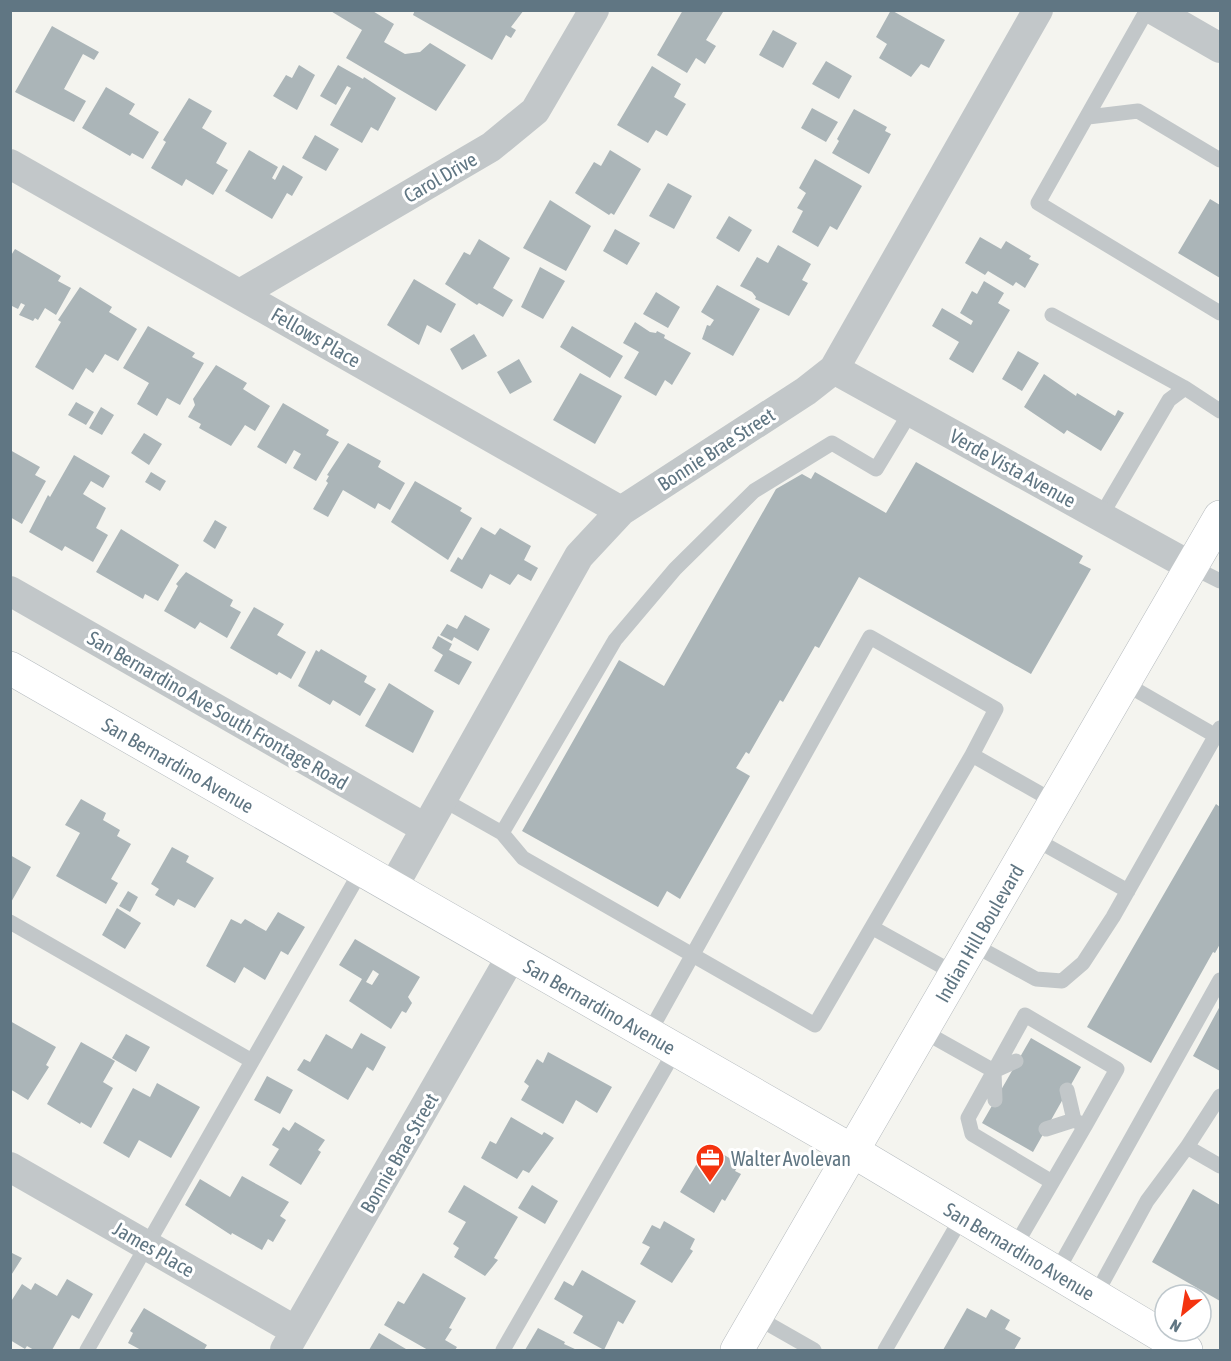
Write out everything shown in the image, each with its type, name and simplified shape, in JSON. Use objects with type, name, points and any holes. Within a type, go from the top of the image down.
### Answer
[{"type":"main road","name":"Indian Hill Boulevard","points":[[737,1350],[851,1150],[1221,517]]},
{"type":"main road","name":"San Bernardino Avenue","points":[[10,668],[851,1150],[1186,1350]]},
{"type":"street","name":"Carol Drive","points":[[240,294],[491,147],[535,111],[594,10]]},
{"type":"street","name":"Bonnie Brae Street","points":[[393,887],[579,556],[621,511],[806,391],[834,369],[1038,10]]},
{"type":"street","points":[[1154,10],[1221,48]]},
{"type":"street","name":"Fellows Place","points":[[10,164],[621,511]]},
{"type":"street","name":"Verde Vista Avenue","points":[[834,369],[1191,567]]},
{"type":"street","name":"San Bernardino Ave South Frontage Road","points":[[10,591],[425,828]]},
{"type":"street","name":"Bonnie Brae Street","points":[[291,1341],[512,955]]},
{"type":"street","name":"James Place","points":[[10,1167],[147,1245],[291,1341]]},
{"type":"lane","points":[[1148,10],[1038,203],[1221,313]]},
{"type":"lane","points":[[1088,117],[1138,111],[1221,160]]},
{"type":"lane","points":[[1052,315],[1185,388],[1221,411]]},
{"type":"lane","points":[[1101,516],[1169,400],[1185,388]]},
{"type":"lane","points":[[502,833],[615,640],[675,569],[754,491],[832,443],[876,468],[911,411]]},
{"type":"lane","points":[[1191,567],[1221,581]]},
{"type":"lane","points":[[442,799],[502,833],[523,858],[693,954],[815,1024],[873,928],[996,709],[870,637],[693,954],[662,1041],[503,1350]]},
{"type":"lane","points":[[972,944],[1036,980],[1062,981],[1083,963],[1128,891],[1218,732],[1124,682]]},
{"type":"lane","points":[[972,755],[1055,802]]},
{"type":"lane","points":[[1034,838],[1128,891]]},
{"type":"lane","points":[[87,1350],[362,869]]},
{"type":"lane","points":[[10,922],[252,1061]]},
{"type":"lane","points":[[873,928],[954,974]]},
{"type":"lane","points":[[1056,1273],[1221,980]]},
{"type":"lane","points":[[1014,1248],[1052,1182],[1080,1123],[1117,1069],[1025,1015],[968,1118],[972,1134],[1052,1182]]},
{"type":"lane","points":[[921,1030],[994,1071]]},
{"type":"lane","points":[[994,1071],[1016,1061]]},
{"type":"lane","points":[[994,1071],[995,1100]]},
{"type":"lane","points":[[1067,1090],[1080,1123]]},
{"type":"lane","points":[[1095,1296],[1147,1201],[1221,1096]]},
{"type":"lane","points":[[1046,1129],[1080,1123]]},
{"type":"lane","points":[[1187,1147],[1221,1166]]},
{"type":"lane","points":[[885,1350],[962,1217]]},
{"type":"lane","points":[[756,1317],[814,1350]]},
{"type":"building","points":[[329,10],[371,10],[394,24],[384,42],[405,54],[420,52],[430,43],[466,65],[436,111],[346,58],[362,30]]},
{"type":"building","points":[[415,10],[524,10],[511,27],[516,30],[511,38],[506,35],[492,60],[413,15]]},
{"type":"building","points":[[683,10],[723,12],[706,40],[716,46],[705,64],[696,58],[687,73],[657,55]]},
{"type":"building","points":[[891,10],[945,40],[929,68],[921,64],[911,77],[879,58],[887,44],[876,37]]},
{"type":"building","points":[[52,26],[99,52],[94,60],[83,54],[64,89],[86,101],[74,122],[15,92]]},
{"type":"building","points":[[773,30],[797,43],[783,68],[759,55]]},
{"type":"building","points":[[826,61],[852,76],[839,99],[812,84]]},
{"type":"building","points":[[299,65],[315,75],[297,110],[273,96],[286,75],[292,78]]},
{"type":"building","points":[[338,65],[363,79],[364,77],[396,98],[378,131],[371,127],[362,143],[330,125],[351,88],[347,86],[336,105],[320,96]]},
{"type":"building","points":[[652,66],[681,84],[674,97],[686,104],[667,136],[656,130],[648,143],[617,125]]},
{"type":"building","points":[[106,87],[135,104],[129,114],[159,132],[143,159],[132,153],[130,156],[82,128]]},
{"type":"building","points":[[189,98],[212,111],[202,128],[227,143],[216,163],[228,170],[213,195],[186,179],[182,186],[151,168],[166,142],[163,140]]},
{"type":"building","points":[[812,108],[838,122],[826,142],[801,128]]},
{"type":"building","points":[[854,109],[887,127],[885,131],[891,134],[869,174],[832,153]]},
{"type":"building","points":[[315,135],[339,149],[326,171],[302,158]]},
{"type":"building","points":[[249,150],[278,167],[272,178],[275,180],[283,165],[303,177],[292,196],[287,193],[272,219],[225,191]]},
{"type":"building","points":[[610,150],[641,169],[614,215],[611,213],[609,215],[575,193],[594,162],[601,166]]},
{"type":"building","points":[[815,159],[862,186],[837,230],[830,226],[818,247],[792,232],[803,211],[797,208],[806,193],[799,188]]},
{"type":"building","points":[[668,183],[692,196],[674,229],[649,216]]},
{"type":"building","points":[[1210,199],[1220,205],[1220,278],[1178,253]]},
{"type":"building","points":[[550,200],[591,226],[566,271],[523,248]]},
{"type":"building","points":[[729,216],[752,230],[739,252],[716,238]]},
{"type":"building","points":[[615,229],[640,243],[627,265],[603,251]]},
{"type":"building","points":[[980,237],[1001,249],[1006,241],[1031,256],[1029,259],[1039,264],[1025,288],[1016,282],[1013,286],[988,271],[985,275],[965,263]]},
{"type":"building","points":[[479,239],[510,258],[493,288],[513,300],[503,317],[479,303],[477,305],[445,284],[464,252],[470,255]]},
{"type":"building","points":[[778,245],[811,264],[802,280],[808,283],[789,316],[755,299],[752,292],[740,286],[757,257],[768,263]]},
{"type":"building","points":[[15,249],[61,276],[58,281],[71,288],[56,315],[45,308],[38,320],[35,318],[33,321],[19,315],[25,305],[21,303],[18,309],[10,305],[10,257]]},
{"type":"building","points":[[540,267],[565,281],[543,319],[521,307]]},
{"type":"building","points":[[414,279],[456,304],[441,333],[427,325],[419,345],[387,325]]},
{"type":"building","points":[[984,281],[1004,293],[998,303],[1010,310],[973,373],[949,359],[959,342],[932,326],[942,308],[971,325],[973,321],[960,313],[972,291],[977,294]]},
{"type":"building","points":[[717,285],[760,309],[733,356],[702,339],[707,325],[710,326],[714,320],[701,312]]},
{"type":"building","points":[[80,287],[112,307],[109,312],[137,329],[118,361],[105,354],[93,373],[86,368],[73,390],[35,367],[61,322],[58,320]]},
{"type":"building","points":[[656,292],[680,307],[668,328],[643,314]]},
{"type":"building","points":[[635,322],[650,332],[656,333],[657,331],[665,335],[664,338],[691,353],[672,385],[665,380],[656,396],[624,378],[639,352],[623,343]]},
{"type":"building","points":[[148,326],[195,353],[192,357],[204,363],[180,405],[167,398],[157,416],[137,404],[149,383],[123,368]]},
{"type":"building","points":[[572,326],[623,356],[610,378],[560,347]]},
{"type":"building","points":[[474,334],[487,356],[462,370],[450,349]]},
{"type":"building","points":[[1018,351],[1039,363],[1022,391],[1002,379]]},
{"type":"building","points":[[519,359],[532,382],[510,394],[497,372]]},
{"type":"building","points":[[216,365],[247,383],[243,389],[270,406],[255,431],[245,425],[231,446],[199,428],[201,424],[188,417],[195,405],[193,399]]},
{"type":"building","points":[[580,373],[622,396],[595,444],[553,420]]},
{"type":"building","points":[[1044,374],[1076,396],[1077,393],[1115,416],[1118,410],[1124,413],[1101,451],[1067,430],[1064,434],[1024,407]]},
{"type":"building","points":[[76,402],[94,412],[86,425],[68,415]]},
{"type":"building","points":[[283,403],[329,430],[326,435],[339,442],[316,481],[293,468],[301,454],[294,450],[286,464],[257,447]]},
{"type":"building","points":[[101,407],[114,415],[102,435],[89,428]]},
{"type":"building","points":[[144,433],[162,444],[149,465],[131,453]]},
{"type":"building","points":[[348,443],[381,461],[378,467],[405,483],[390,510],[378,503],[375,509],[343,490],[328,517],[313,509],[328,483],[326,481],[329,476],[327,475]]},
{"type":"building","points":[[10,450],[40,467],[35,475],[46,481],[22,524],[10,517]]},
{"type":"building","points":[[74,455],[110,476],[103,488],[91,481],[83,494],[106,508],[96,528],[108,535],[93,562],[65,546],[62,551],[29,532],[48,495],[50,497]]},
{"type":"building","points":[[916,462],[1083,556],[1079,563],[1091,569],[1031,674],[859,577],[819,648],[815,646],[783,702],[780,700],[749,754],[746,752],[736,768],[750,776],[680,899],[667,891],[658,907],[522,831],[619,660],[664,686],[776,489],[802,474],[811,479],[815,472],[886,513]]},
{"type":"building","points":[[151,472],[166,481],[160,491],[145,482]]},
{"type":"building","points":[[415,481],[462,508],[460,511],[472,518],[448,560],[391,522]]},
{"type":"building","points":[[215,520],[227,527],[215,549],[203,541]]},
{"type":"building","points":[[481,527],[495,535],[500,528],[531,546],[524,560],[538,568],[531,581],[518,574],[510,585],[490,574],[482,589],[450,571],[458,557],[462,560]]},
{"type":"building","points":[[121,529],[179,565],[158,601],[145,594],[143,599],[96,572]]},
{"type":"building","points":[[186,572],[233,600],[230,606],[241,612],[227,638],[200,622],[195,629],[164,611],[178,586],[176,584]]},
{"type":"building","points":[[254,607],[284,624],[277,635],[306,652],[291,679],[279,672],[277,675],[230,648]]},
{"type":"building","points":[[465,615],[490,629],[478,651],[454,637],[452,641],[440,635],[447,624],[457,629]]},
{"type":"building","points":[[438,636],[452,644],[449,650],[472,662],[459,685],[434,671],[443,655],[432,648]]},
{"type":"building","points":[[321,649],[367,676],[364,682],[376,689],[360,716],[333,700],[330,705],[298,686],[316,650],[319,652]]},
{"type":"building","points":[[389,683],[434,711],[413,753],[365,726]]},
{"type":"building","points":[[81,799],[106,813],[103,820],[120,830],[117,836],[131,844],[111,879],[118,883],[106,904],[56,876],[80,833],[65,825]]},
{"type":"building","points":[[1216,804],[1220,807],[1220,944],[1215,953],[1213,952],[1151,1063],[1087,1027]]},
{"type":"building","points":[[172,847],[189,856],[186,862],[214,878],[195,908],[178,899],[174,906],[155,895],[159,889],[151,884]]},
{"type":"building","points":[[10,855],[31,867],[10,904]]},
{"type":"building","points":[[128,891],[138,897],[130,912],[119,906]]},
{"type":"building","points":[[117,908],[141,923],[125,949],[102,935]]},
{"type":"building","points":[[278,912],[305,927],[288,955],[281,951],[265,980],[244,967],[235,983],[206,966],[231,919],[241,924],[245,919],[266,931]]},
{"type":"building","points":[[355,939],[420,977],[408,997],[412,1003],[406,1013],[402,1011],[391,1029],[349,1001],[362,979],[339,965]],"holes":[[[373,970],[379,974],[372,985],[366,982]]]},
{"type":"building","points":[[1220,1006],[1220,1071],[1193,1056]]},
{"type":"building","points":[[10,1021],[56,1047],[46,1065],[49,1067],[28,1100],[10,1089]]},
{"type":"building","points":[[361,1033],[386,1047],[373,1071],[367,1067],[348,1100],[297,1070],[304,1059],[310,1062],[326,1034],[352,1049]]},
{"type":"building","points":[[126,1034],[150,1047],[136,1072],[112,1058]]},
{"type":"building","points":[[1031,1038],[1081,1067],[1033,1152],[982,1123]]},
{"type":"building","points":[[81,1042],[115,1061],[103,1082],[113,1088],[91,1128],[47,1104]]},
{"type":"building","points":[[548,1052],[612,1087],[597,1113],[576,1100],[563,1124],[521,1100],[529,1086],[524,1082],[537,1059],[543,1063]]},
{"type":"building","points":[[267,1076],[293,1090],[280,1114],[254,1100]]},
{"type":"building","points":[[157,1083],[200,1107],[171,1158],[139,1140],[129,1158],[103,1143],[133,1088],[150,1097]]},
{"type":"building","points":[[511,1117],[542,1135],[544,1132],[554,1138],[529,1173],[523,1170],[517,1179],[481,1158],[490,1141],[496,1144]]},
{"type":"building","points":[[295,1122],[325,1140],[318,1150],[321,1152],[301,1185],[269,1165],[279,1149],[272,1145],[283,1127],[289,1131]]},
{"type":"building","name":"Walter Avolevan","points":[[708,1145],[739,1164],[735,1171],[741,1174],[725,1201],[722,1199],[714,1213],[680,1192]]},
{"type":"building","points":[[242,1176],[289,1202],[280,1216],[286,1220],[273,1242],[268,1239],[262,1250],[232,1233],[231,1235],[185,1205],[200,1179],[230,1197]]},
{"type":"building","points":[[464,1185],[518,1217],[494,1258],[498,1260],[485,1276],[454,1257],[459,1248],[453,1244],[466,1222],[448,1212]]},
{"type":"building","points":[[532,1185],[558,1201],[545,1224],[518,1208]]},
{"type":"building","points":[[1193,1189],[1220,1205],[1220,1301],[1213,1297],[1213,1283],[1189,1283],[1152,1262]]},
{"type":"building","points":[[664,1221],[695,1239],[690,1249],[693,1251],[672,1283],[640,1264],[650,1247],[642,1243],[652,1225],[660,1229]]},
{"type":"building","points":[[10,1252],[22,1258],[10,1277]]},
{"type":"building","points":[[582,1270],[636,1301],[623,1324],[618,1321],[604,1350],[573,1333],[583,1316],[554,1299],[564,1281],[573,1286]]},
{"type":"building","points":[[423,1273],[466,1298],[445,1340],[457,1347],[455,1350],[428,1350],[384,1325],[398,1301],[404,1304]]},
{"type":"building","points":[[67,1279],[93,1294],[79,1319],[72,1315],[52,1350],[34,1350],[27,1346],[25,1349],[10,1340],[10,1303],[22,1284],[31,1290],[35,1283],[57,1296]]},
{"type":"building","points":[[144,1308],[207,1345],[204,1350],[141,1350],[128,1343],[133,1333],[130,1331]]},
{"type":"building","points":[[967,1308],[986,1318],[991,1309],[1010,1320],[1005,1329],[1021,1338],[1014,1350],[943,1350]]},
{"type":"building","points":[[538,1328],[565,1342],[564,1344],[577,1350],[525,1350]]},
{"type":"building","points":[[379,1333],[406,1349],[369,1350]]},
{"type":"place","name":"Walter Avolevan","points":[[710,1184]]}]
